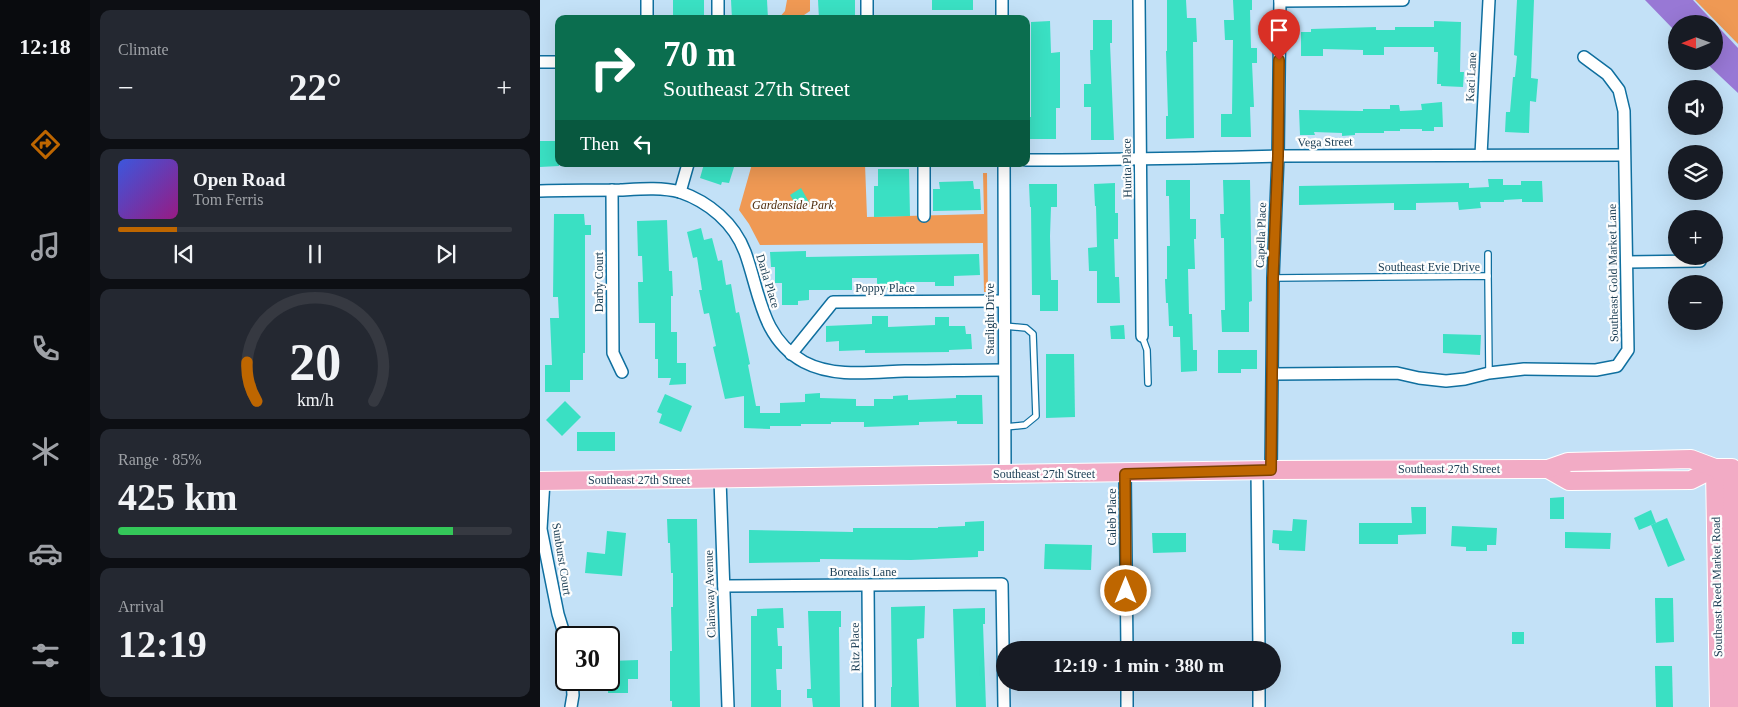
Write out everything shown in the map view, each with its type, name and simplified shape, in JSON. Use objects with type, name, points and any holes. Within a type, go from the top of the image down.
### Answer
[{"type":"main road","name":"Southeast 27th Street","points":[[542,481],[1125,474],[1264,470],[1548,469],[1568,462],[1691,459],[1724,468]]},
{"type":"main road","name":"Southeast Reed Market Road","points":[[1719,707],[1724,468]]},
{"type":"main road","name":"Southeast Reed Market Road","points":[[1724,468],[1733,707]]},
{"type":"street","points":[[647,0],[647,15]]},
{"type":"street","points":[[718,0],[718,15]]},
{"type":"street","points":[[867,0],[868,15]]},
{"type":"street","points":[[1002,0],[1002,15]]},
{"type":"street","name":"Hurita Place","points":[[1139,0],[1142,336]]},
{"type":"street","points":[[1280,1],[1403,0]]},
{"type":"street","name":"Kaci Lane","points":[[1481,155],[1489,0]]},
{"type":"street","name":"Capella Place","points":[[1258,641],[1264,470],[1273,374],[1273,278],[1278,156],[1280,1]]},
{"type":"street","name":"Southeast Gold Market Lane","points":[[1273,374],[1397,373],[1446,381],[1524,369],[1596,370],[1617,366],[1628,350],[1624,111],[1619,90],[1607,74],[1584,57]]},
{"type":"street","points":[[540,62],[555,62]]},
{"type":"street","name":"Vega Street","points":[[1030,160],[1141,160],[1278,156],[1624,155]]},
{"type":"street","points":[[680,192],[687,167]]},
{"type":"street","points":[[924,167],[924,216]]},
{"type":"street","name":"Starlight Drive","points":[[1004,167],[1005,474]]},
{"type":"street","name":"Darla Place","points":[[540,191],[655,189],[680,192],[697,199],[715,210],[725,219],[737,235],[745,251],[760,305],[771,329],[791,354],[806,363],[840,372],[1004,370]]},
{"type":"street","name":"Darby Court","points":[[612,190],[613,353],[622,372]]},
{"type":"street","points":[[1628,262],[1668,261]]},
{"type":"street","name":"Poppy Place","points":[[791,354],[833,302],[1004,301]]},
{"type":"street","name":"Caleb Place","points":[[1125,474],[1127,641]]},
{"type":"street","name":"Clairaway Avenue","points":[[720,479],[728,707]]},
{"type":"street","name":"Sunburst Court","points":[[542,481],[542,529],[562,626]]},
{"type":"street","name":"Borealis Lane","points":[[724,586],[1002,584],[1004,707]]},
{"type":"street","name":"Ritz Place","points":[[868,586],[869,707]]},
{"type":"street","points":[[571,707],[573,691]]},
{"type":"street","points":[[1127,691],[1127,707]]},
{"type":"street","points":[[1259,691],[1259,707]]},
{"type":"lane","points":[[1488,254],[1488,276]]},
{"type":"lane","name":"Southeast Evie Drive","points":[[1273,278],[1488,276],[1489,373]]},
{"type":"lane","points":[[1004,326],[1026,328],[1034,334],[1036,416],[1025,425],[1005,427]]},
{"type":"lane","points":[[1142,336],[1148,350],[1148,383]]},
{"type":"green space","points":[[787,0],[810,0],[810,11],[804,15],[782,15],[785,11]]},
{"type":"green space","points":[[1695,0],[1738,0],[1738,44],[1723,29],[1723,15],[1710,15]]},
{"type":"green space","name":"Gardenside Park","points":[[751,167],[865,167],[867,217],[984,214],[983,173],[987,173],[988,292],[984,292],[983,243],[760,245],[739,210]]},
{"type":"shaded area","points":[[1645,0],[1693,0],[1707,15],[1668,15],[1668,24]]},
{"type":"shaded area","points":[[1723,32],[1738,48],[1738,93],[1714,70],[1723,70]]},
{"type":"building","points":[[673,0],[704,0],[704,15],[673,15]]},
{"type":"building","points":[[731,0],[767,0],[768,15],[732,15]]},
{"type":"building","points":[[818,0],[855,0],[855,15],[819,15]]},
{"type":"building","points":[[932,0],[973,0],[973,10],[932,10]]},
{"type":"building","points":[[1167,0],[1186,0],[1187,18],[1196,18],[1197,42],[1193,42],[1194,138],[1166,139],[1166,116],[1168,116]]},
{"type":"building","points":[[1233,0],[1252,0],[1252,10],[1250,10],[1251,48],[1257,48],[1257,63],[1252,63],[1254,107],[1250,107],[1251,137],[1221,137],[1221,114],[1232,114],[1233,40],[1225,40],[1224,20],[1234,20]]},
{"type":"building","points":[[1517,0],[1534,0],[1531,78],[1538,79],[1536,102],[1530,101],[1529,133],[1505,132],[1506,112],[1510,112],[1517,56],[1514,55]]},
{"type":"building","points":[[1093,20],[1112,20],[1112,43],[1110,43],[1114,140],[1091,140],[1091,107],[1084,107],[1084,84],[1091,84],[1090,50],[1093,50]]},
{"type":"building","points":[[1050,21],[1051,53],[1060,52],[1060,108],[1056,108],[1056,139],[1030,139],[1031,22]]},
{"type":"building","points":[[1434,21],[1461,22],[1460,72],[1464,72],[1463,87],[1441,86],[1441,84],[1437,84],[1438,52],[1434,52],[1434,47],[1384,47],[1384,55],[1363,55],[1363,50],[1323,49],[1323,56],[1301,56],[1301,32],[1311,32],[1311,29],[1376,27],[1376,30],[1395,30],[1395,27],[1434,27]]},
{"type":"building","points":[[1442,102],[1443,127],[1434,127],[1434,131],[1400,129],[1400,131],[1384,131],[1384,133],[1355,133],[1355,135],[1342,136],[1342,133],[1314,132],[1315,135],[1300,135],[1299,110],[1363,111],[1363,109],[1390,109],[1390,105],[1399,105],[1400,111],[1422,110],[1421,104]]},
{"type":"building","points":[[540,141],[555,141],[555,166],[540,167]]},
{"type":"building","points":[[703,167],[734,167],[729,183],[722,182],[721,185],[700,178]]},
{"type":"building","points":[[878,169],[909,169],[910,216],[874,217],[874,186],[878,186]]},
{"type":"building","points":[[1488,179],[1503,179],[1503,185],[1521,185],[1521,181],[1542,181],[1543,202],[1522,202],[1522,199],[1504,200],[1504,202],[1480,202],[1481,208],[1459,210],[1458,202],[1416,203],[1416,210],[1394,210],[1394,203],[1299,205],[1299,186],[1469,183],[1469,188],[1489,187]]},
{"type":"building","points":[[1166,180],[1190,180],[1190,219],[1196,219],[1196,239],[1194,239],[1195,269],[1188,269],[1189,314],[1192,314],[1193,350],[1197,350],[1197,371],[1181,372],[1180,337],[1173,337],[1173,326],[1169,326],[1165,279],[1167,279],[1167,246],[1170,246],[1169,196],[1166,196]]},
{"type":"building","points":[[1223,180],[1250,180],[1252,301],[1249,302],[1249,332],[1222,332],[1221,310],[1225,310],[1224,238],[1221,238],[1220,214],[1224,214]]},
{"type":"building","points":[[973,181],[974,189],[980,189],[981,210],[933,211],[933,189],[940,189],[939,182]]},
{"type":"building","points":[[1115,183],[1115,213],[1118,213],[1118,239],[1114,239],[1115,277],[1119,277],[1120,303],[1097,303],[1097,271],[1089,271],[1088,248],[1097,247],[1094,184]]},
{"type":"building","points":[[1029,184],[1057,184],[1057,207],[1051,207],[1050,236],[1051,280],[1058,280],[1058,311],[1040,311],[1040,295],[1032,295]]},
{"type":"building","points":[[801,188],[810,204],[799,210],[790,195]]},
{"type":"building","points":[[554,214],[584,214],[585,225],[591,225],[591,235],[585,235],[585,353],[583,353],[583,380],[570,380],[570,392],[545,392],[545,365],[552,365],[550,318],[559,318],[558,297],[553,297]]},
{"type":"building","points":[[667,220],[669,271],[672,271],[673,296],[671,296],[671,332],[677,332],[677,363],[686,363],[686,384],[669,385],[671,378],[658,378],[658,359],[655,359],[655,323],[639,323],[638,282],[643,282],[642,256],[638,256],[637,221]]},
{"type":"building","points":[[701,228],[704,240],[712,238],[718,261],[722,260],[726,285],[731,284],[736,313],[739,312],[750,364],[748,365],[756,406],[760,406],[760,413],[780,413],[780,403],[805,402],[805,394],[820,393],[820,398],[856,399],[856,406],[874,406],[874,399],[893,399],[893,396],[908,395],[908,400],[956,398],[956,395],[982,395],[983,424],[957,424],[957,421],[919,422],[919,425],[864,427],[864,422],[831,422],[831,424],[801,424],[801,426],[770,426],[770,429],[744,428],[744,396],[725,399],[713,347],[716,346],[709,313],[704,314],[699,290],[702,290],[697,257],[693,258],[687,232]]},
{"type":"building","points":[[806,251],[806,257],[979,254],[980,275],[954,276],[954,286],[935,286],[935,282],[906,282],[906,288],[877,289],[877,278],[852,278],[852,290],[809,290],[809,300],[798,301],[798,305],[782,305],[782,283],[775,283],[775,267],[771,267],[770,252]]},
{"type":"building","points":[[872,316],[888,316],[888,327],[935,325],[935,317],[949,317],[949,326],[965,326],[966,334],[971,334],[972,349],[949,350],[949,352],[865,353],[865,350],[839,351],[839,341],[826,342],[826,326],[872,324]]},
{"type":"building","points":[[1124,325],[1125,339],[1111,339],[1110,326]]},
{"type":"building","points":[[1443,334],[1481,335],[1480,355],[1443,353]]},
{"type":"building","points":[[1218,350],[1257,350],[1257,369],[1241,369],[1241,373],[1218,373]]},
{"type":"building","points":[[1046,354],[1074,354],[1075,417],[1046,418]]},
{"type":"building","points":[[665,394],[692,406],[681,432],[659,423],[662,414],[657,412]]},
{"type":"building","points":[[565,401],[581,417],[562,436],[546,420]]},
{"type":"building","points":[[577,432],[615,432],[615,451],[577,451]]},
{"type":"building","points":[[1564,497],[1564,519],[1550,519],[1550,498]]},
{"type":"building","points":[[1411,507],[1426,507],[1426,534],[1398,535],[1398,544],[1359,544],[1359,523],[1412,523]]},
{"type":"building","points":[[1651,510],[1656,523],[1639,530],[1634,518]]},
{"type":"building","points":[[1667,518],[1685,560],[1668,567],[1651,525]]},
{"type":"building","points":[[667,519],[697,519],[700,707],[672,707],[672,701],[670,701],[673,573],[671,573]]},
{"type":"building","points":[[1293,519],[1307,520],[1305,551],[1279,550],[1279,544],[1272,543],[1273,530],[1292,531]]},
{"type":"building","points":[[984,521],[984,551],[978,551],[978,557],[911,560],[820,559],[820,562],[749,563],[749,530],[853,532],[853,528],[938,528],[965,526],[965,522]]},
{"type":"building","points":[[1452,526],[1497,528],[1496,545],[1487,545],[1487,551],[1466,551],[1466,547],[1451,546]]},
{"type":"building","points":[[607,531],[626,533],[622,576],[585,573],[587,552],[605,554]]},
{"type":"building","points":[[1565,532],[1611,533],[1610,549],[1565,548]]},
{"type":"building","points":[[1152,533],[1186,533],[1186,552],[1153,553]]},
{"type":"building","points":[[1045,544],[1092,545],[1091,570],[1044,569]]},
{"type":"building","points":[[1655,598],[1673,598],[1674,642],[1656,643]]},
{"type":"building","points":[[925,606],[924,638],[917,639],[919,707],[891,707],[891,607]]},
{"type":"building","points":[[783,608],[784,628],[777,628],[778,646],[782,646],[782,669],[776,669],[777,690],[781,690],[781,707],[751,707],[751,616],[757,616],[757,609]]},
{"type":"building","points":[[985,608],[985,624],[983,624],[986,707],[956,707],[953,609]]},
{"type":"building","points":[[808,611],[841,611],[841,627],[839,627],[840,707],[813,707],[812,698],[807,698],[807,689],[811,689]]},
{"type":"building","points":[[1512,632],[1524,632],[1524,644],[1512,644]]},
{"type":"building","points":[[638,660],[638,679],[628,679],[628,693],[608,693],[608,691],[620,691],[620,661]]},
{"type":"building","points":[[1655,666],[1672,666],[1673,707],[1656,707]]},
{"type":"route","points":[[1126,591],[1125,474],[1271,470],[1273,278],[1278,156],[1279,60]]}]
